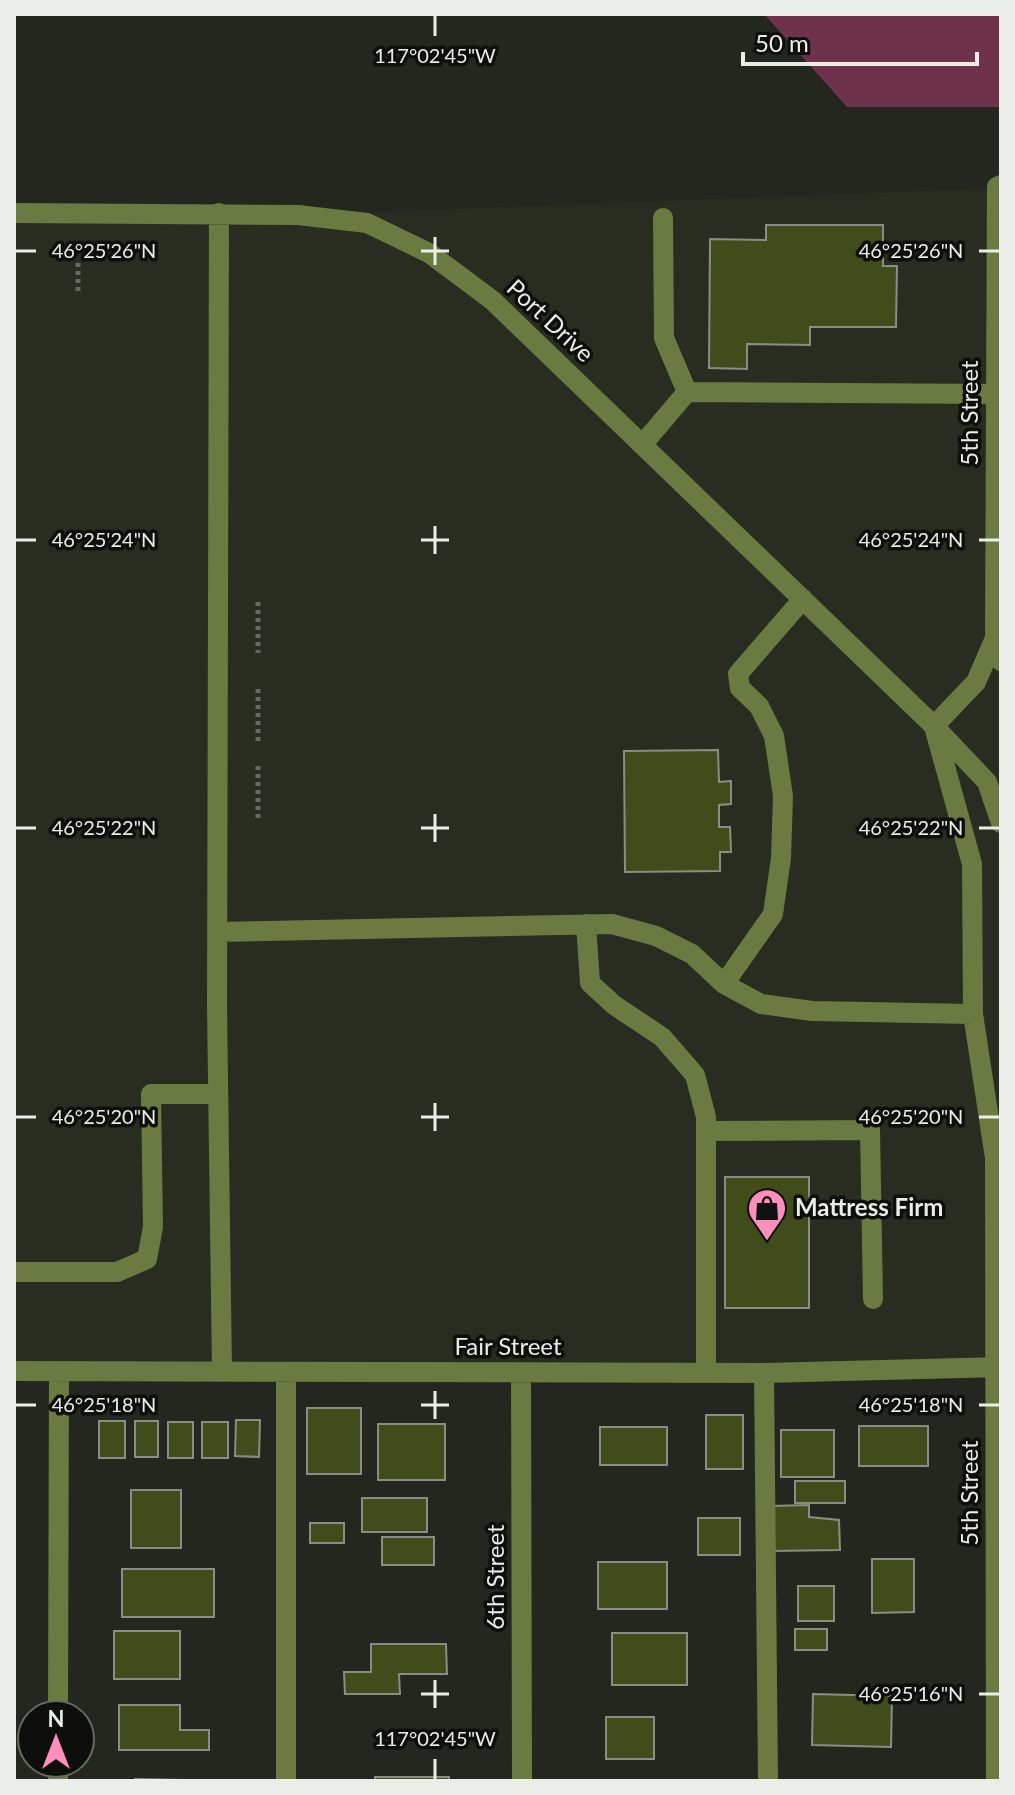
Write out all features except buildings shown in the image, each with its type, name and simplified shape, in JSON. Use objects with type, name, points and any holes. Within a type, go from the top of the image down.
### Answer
[{"type":"street","name":"5th Street","points":[[999,186],[995,638],[1001,661]]},
{"type":"street","name":"Port Drive","points":[[14,213],[298,215],[367,223],[429,253],[492,300],[934,726]]},
{"type":"street","points":[[219,213],[217,932],[222,1372]]},
{"type":"street","points":[[663,218],[664,338],[687,392]]},
{"type":"street","points":[[642,445],[687,392]]},
{"type":"street","points":[[687,392],[996,394]]},
{"type":"street","points":[[724,984],[773,914],[781,858],[783,796],[774,736],[759,706],[740,688],[738,674],[803,599]]},
{"type":"street","name":"5th Street","points":[[995,638],[976,682],[934,726],[972,864],[973,1014],[995,1158],[999,1367],[996,1781]]},
{"type":"street","points":[[934,726],[987,782],[1001,823]]},
{"type":"street","points":[[586,924],[590,983],[614,1005],[662,1037],[695,1075],[706,1117],[706,1373]]},
{"type":"street","points":[[217,932],[612,924],[656,936],[692,954],[724,984],[761,1004],[812,1011],[973,1014]]},
{"type":"street","points":[[14,1272],[117,1272],[147,1259],[153,1227],[151,1094],[218,1094]]},
{"type":"street","name":"5th Street","points":[[995,1158],[1001,1128]]},
{"type":"street","points":[[706,1131],[870,1130],[873,1299]]},
{"type":"street","name":"Fair Street","points":[[14,1371],[764,1373],[999,1367]]},
{"type":"street","points":[[58,1699],[59,1371]]},
{"type":"street","points":[[286,1372],[286,1781]]},
{"type":"street","name":"6th Street","points":[[521,1373],[522,1781]]},
{"type":"street","points":[[764,1373],[768,1781]]},
{"type":"path","points":[[78,263],[78,291]]},
{"type":"path","points":[[258,602],[258,653]]},
{"type":"path","points":[[258,689],[258,741]]},
{"type":"path","points":[[258,766],[258,822]]},
{"type":"shaded area","points":[[764,14],[1001,14],[1001,107],[847,107]]},
{"type":"shaded area","points":[[1001,188],[1001,1781],[996,1367],[14,1371],[14,213],[298,215]]},
{"type":"place","name":"Mattress Firm","points":[[767,1242]]}]
